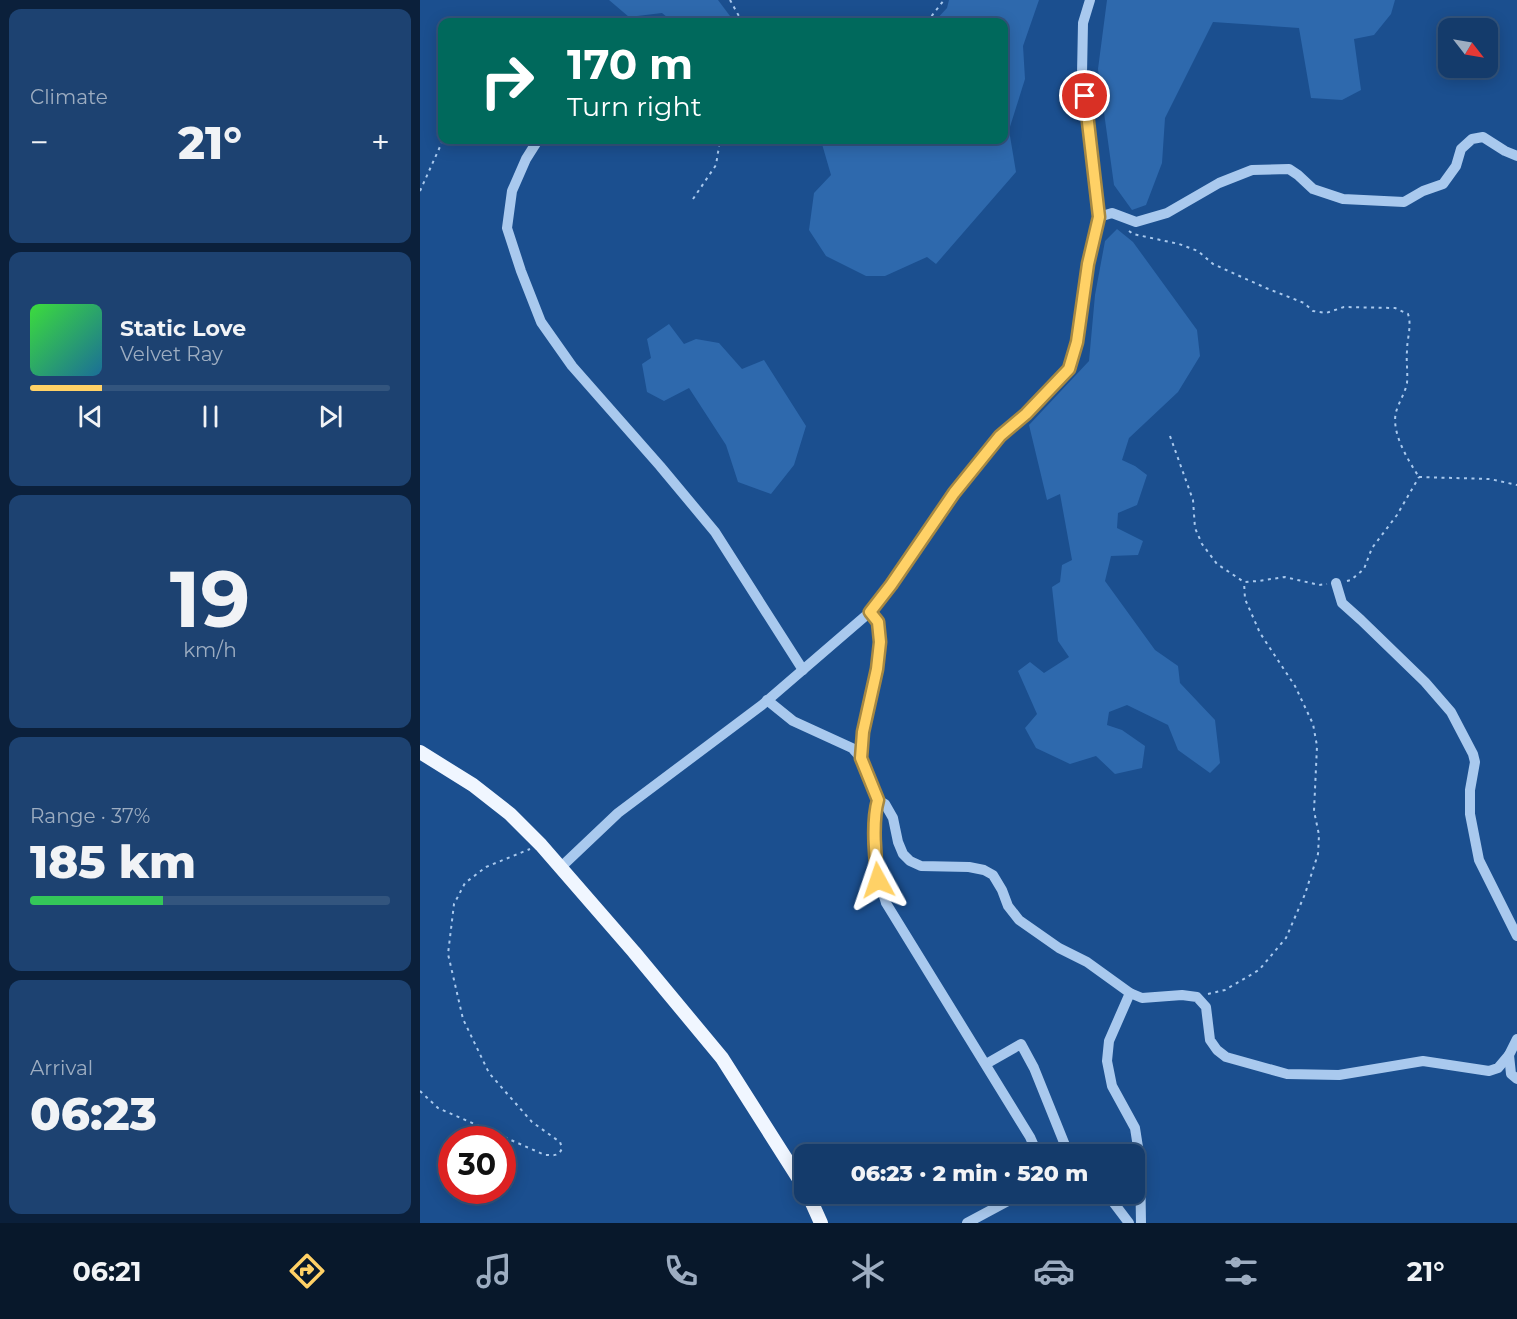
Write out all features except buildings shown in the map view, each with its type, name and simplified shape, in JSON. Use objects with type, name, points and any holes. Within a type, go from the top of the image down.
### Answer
[{"type":"main road","points":[[420,752],[473,785],[510,814],[541,844],[722,1058],[794,1171]]},
{"type":"main road","points":[[812,1204],[821,1223]]},
{"type":"street","points":[[560,868],[618,813],[767,700],[870,612],[954,493],[1000,436],[1026,414],[1069,369],[1077,342],[1088,264],[1099,217],[1082,74],[1083,23],[1090,0]]},
{"type":"street","points":[[1099,217],[1112,213],[1136,222],[1167,213],[1218,183],[1252,170],[1290,169],[1313,189],[1343,199],[1404,202],[1423,191],[1443,184],[1456,166],[1461,149],[1472,139],[1483,137],[1517,156]]},
{"type":"street","points":[[535,144],[512,191],[507,228],[541,322],[572,366],[715,532],[802,670]]},
{"type":"street","points":[[1336,583],[1342,603],[1425,682],[1450,712],[1473,754],[1475,762],[1470,790],[1470,814],[1479,860],[1517,936]]},
{"type":"street","points":[[861,758],[863,732],[877,669],[880,642],[878,622],[870,612]]},
{"type":"street","points":[[767,700],[793,721],[852,748],[861,758],[878,800],[885,804],[893,818],[898,842],[909,861],[921,866],[969,867],[984,870],[993,875],[1008,906],[1019,920],[1059,948],[1087,962],[1130,993],[1142,998],[1182,995],[1197,997],[1206,1007],[1210,1040],[1226,1057],[1287,1074],[1339,1075],[1423,1061],[1489,1071],[1498,1068],[1509,1055],[1517,1038]]},
{"type":"street","points":[[878,800],[875,809],[875,862],[886,903],[1033,1144]]},
{"type":"street","points":[[1130,993],[1109,1041],[1107,1061],[1112,1086],[1135,1128],[1140,1160],[1141,1223]]},
{"type":"street","points":[[986,1064],[1021,1044],[1034,1068],[1065,1144]]},
{"type":"street","points":[[1509,1055],[1510,1074],[1517,1079]]},
{"type":"street","points":[[967,1223],[1003,1204]]},
{"type":"street","points":[[1115,1204],[1129,1223]]},
{"type":"path","points":[[730,0],[740,18]]},
{"type":"path","points":[[930,18],[944,0]]},
{"type":"path","points":[[420,191],[441,144]]},
{"type":"path","points":[[693,199],[716,165],[719,144]]},
{"type":"path","points":[[1112,213],[1123,227],[1133,234],[1179,244],[1198,251],[1213,264],[1304,303],[1313,310],[1326,313],[1344,307],[1395,308],[1408,314],[1410,322],[1407,381],[1404,395],[1396,410],[1395,420],[1401,445],[1419,477]]},
{"type":"path","points":[[1170,436],[1193,501],[1195,528],[1202,544],[1217,564],[1244,582],[1285,577],[1319,585],[1351,580],[1364,569],[1372,548],[1398,514],[1419,477]]},
{"type":"path","points":[[1419,477],[1490,479],[1517,485]]},
{"type":"path","points":[[1197,997],[1225,990],[1259,970],[1286,938],[1305,894],[1318,854],[1319,835],[1314,812],[1317,746],[1313,724],[1295,686],[1260,633],[1245,599],[1244,582]]},
{"type":"path","points":[[420,1091],[438,1108],[544,1155],[560,1153],[562,1148],[560,1142],[532,1122],[489,1072],[463,1019],[448,954],[454,904],[465,883],[486,867],[541,844]]},
{"type":"shaded area","points":[[609,0],[718,0],[730,18],[668,18],[662,13],[629,17]]},
{"type":"shaded area","points":[[949,0],[1039,0],[1023,46],[1025,79],[1009,130],[1016,172],[936,264],[927,257],[885,276],[866,276],[826,256],[809,230],[814,193],[831,175],[822,144],[1008,144],[1008,18],[938,18],[947,8]]},
{"type":"shaded area","points":[[1107,0],[1395,0],[1391,14],[1374,35],[1354,39],[1361,90],[1342,100],[1311,98],[1299,28],[1213,22],[1165,118],[1162,163],[1146,205],[1132,210],[1114,185],[1098,69]]},
{"type":"shaded area","points":[[1117,229],[1133,242],[1197,330],[1200,356],[1178,392],[1129,438],[1122,460],[1147,475],[1137,505],[1118,513],[1117,528],[1143,541],[1138,555],[1111,556],[1105,581],[1155,650],[1178,666],[1180,683],[1215,720],[1220,763],[1210,773],[1178,750],[1168,725],[1127,705],[1109,712],[1107,725],[1122,730],[1145,746],[1142,768],[1115,774],[1096,756],[1070,764],[1036,748],[1025,728],[1037,714],[1018,671],[1030,662],[1044,673],[1069,657],[1058,641],[1052,587],[1060,582],[1062,565],[1072,560],[1060,494],[1047,500],[1029,425],[1089,361],[1095,295],[1105,241]]},
{"type":"shaded area","points":[[669,324],[684,344],[696,339],[719,343],[742,369],[764,360],[806,426],[794,465],[771,494],[738,482],[726,445],[689,388],[664,401],[647,392],[642,364],[651,358],[647,339]]},
{"type":"route","points":[[878,880],[875,862],[875,809],[878,800],[861,758],[866,713],[877,669],[880,642],[878,622],[870,612],[954,493],[1000,436],[1026,414],[1069,369],[1077,342],[1088,264],[1099,217],[1085,96]]}]
